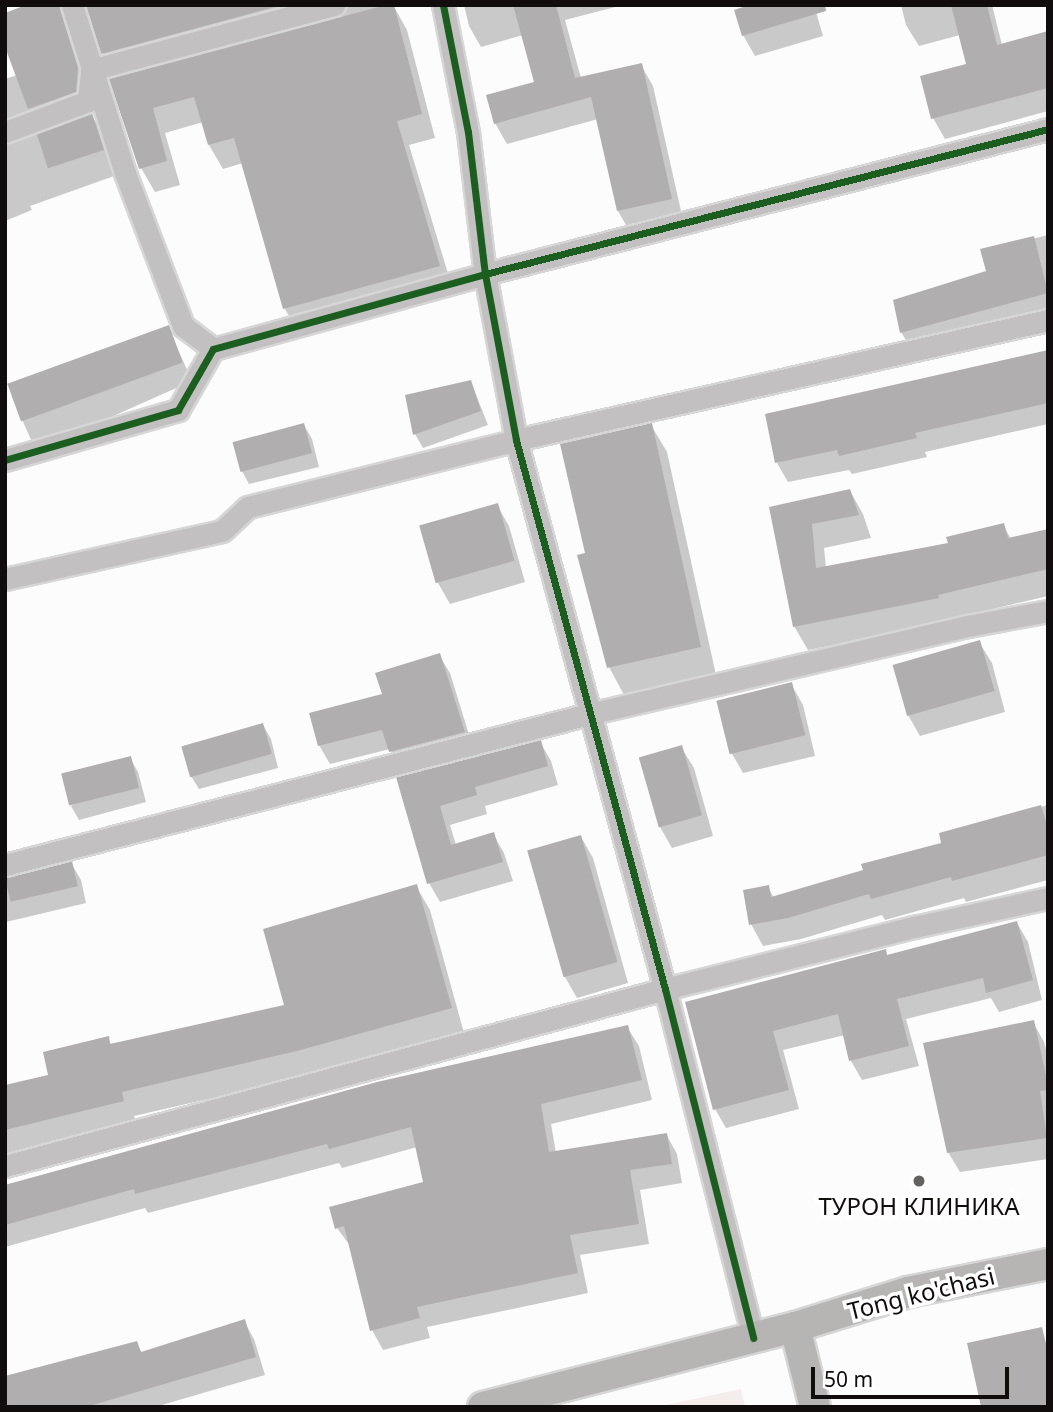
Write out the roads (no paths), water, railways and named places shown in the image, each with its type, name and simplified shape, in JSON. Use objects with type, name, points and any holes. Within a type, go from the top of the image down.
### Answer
[{"type":"main road","name":"Tong ko'chasi","points":[[483,1407],[796,1327],[908,1292],[1048,1264]]},
{"type":"main road","points":[[796,1327],[815,1407]]},
{"type":"street","points":[[72,5],[125,173],[183,327],[214,349]]},
{"type":"street","points":[[91,70],[334,5]]},
{"type":"street","points":[[443,5],[467,132],[485,274],[516,440],[665,989],[753,1338]]},
{"type":"street","points":[[5,132],[88,101],[91,70]]},
{"type":"street","points":[[5,460],[177,410],[214,349],[485,274],[1048,129]]},
{"type":"street","points":[[5,579],[222,531],[248,507],[516,440],[1048,320]]},
{"type":"street","points":[[5,865],[589,714],[968,626],[1048,611]]},
{"type":"street","points":[[5,1166],[665,989],[914,927],[1048,898]]},
{"type":"place","name":"ТУРОН КЛИНИКА","points":[[919,1181]]}]
